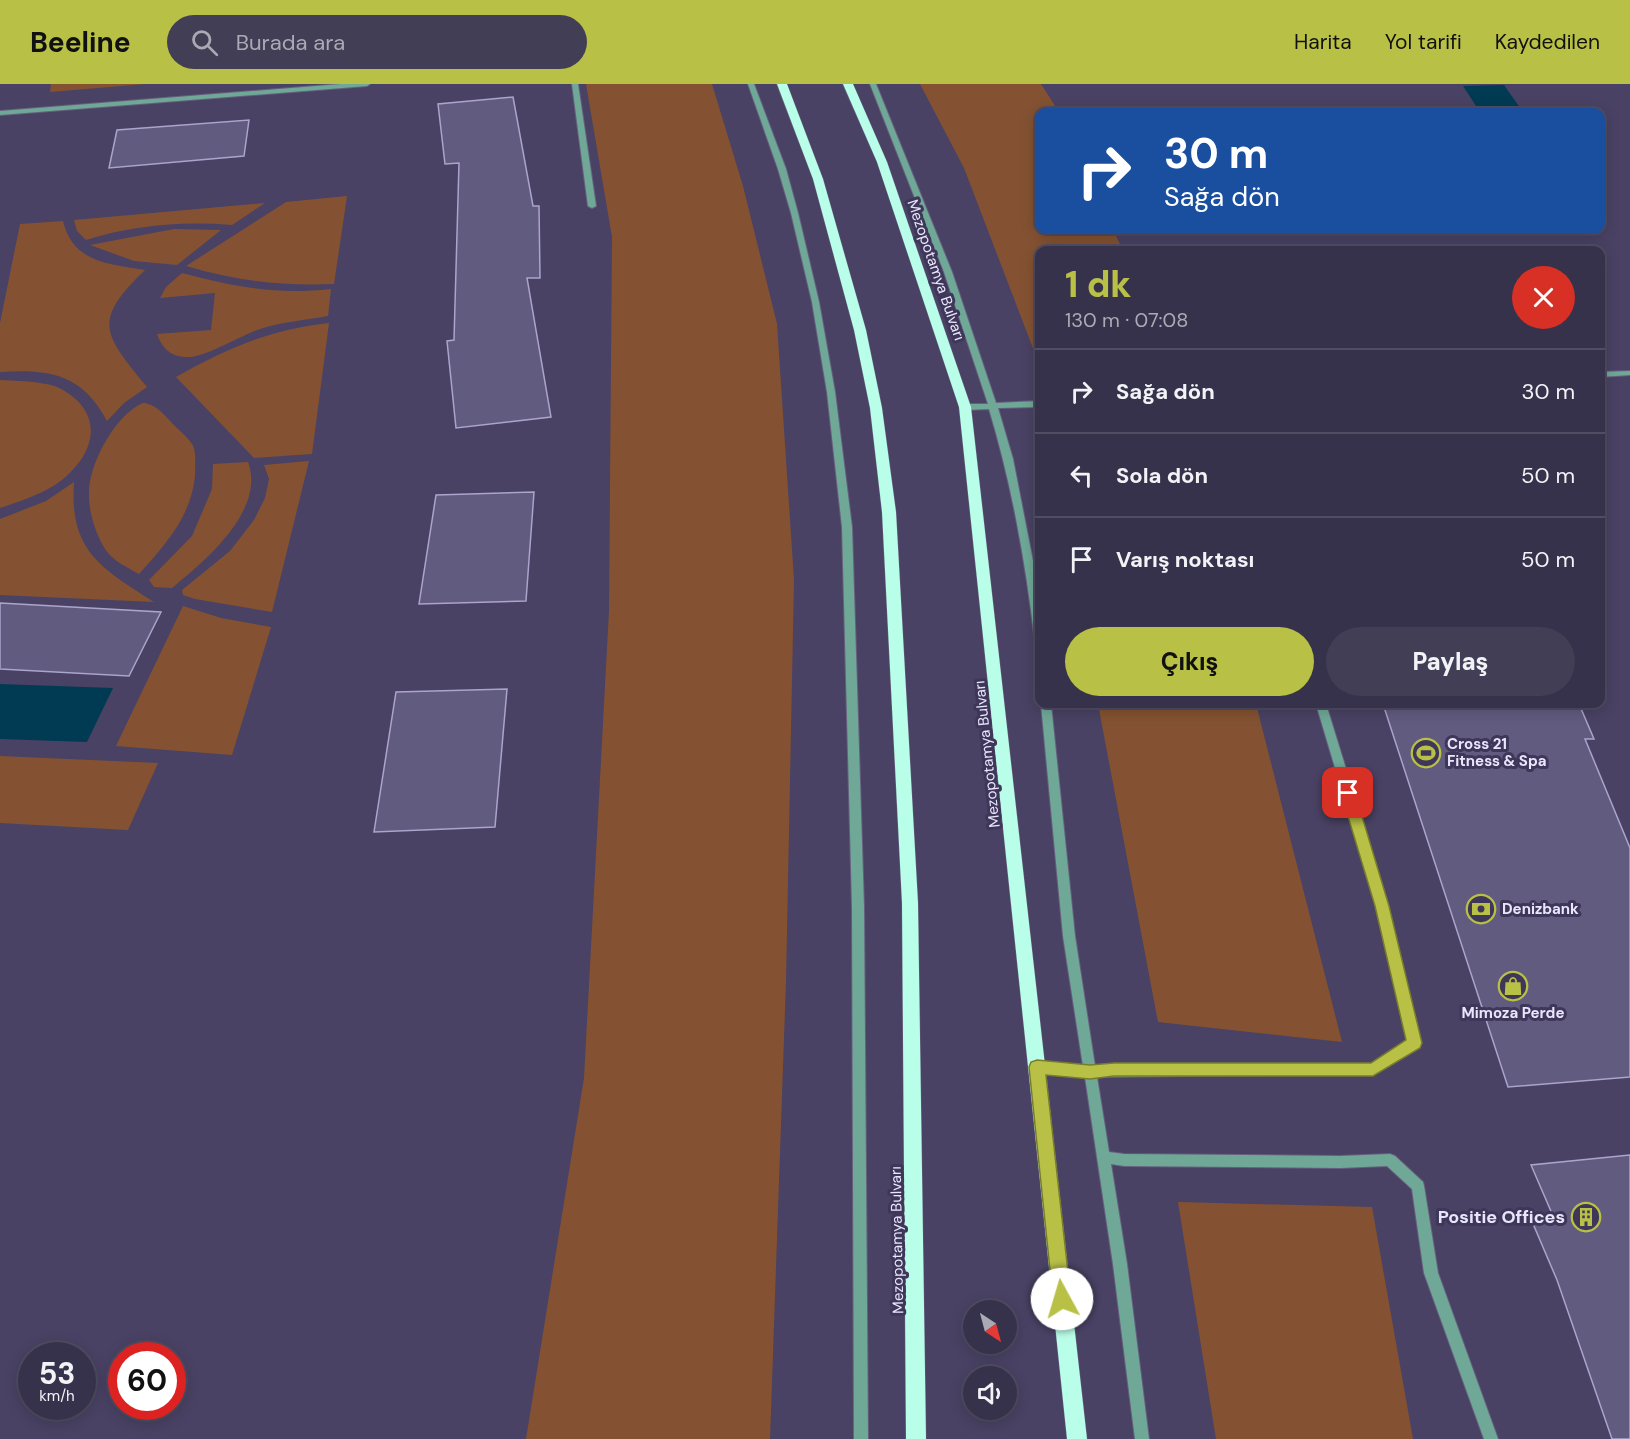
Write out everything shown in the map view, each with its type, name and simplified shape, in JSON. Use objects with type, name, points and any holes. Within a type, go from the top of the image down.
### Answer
[{"type":"main road","name":"Mezopotamya Bulvarı","points":[[782,84],[818,179],[860,330],[876,408],[889,512],[910,903],[916,1439]]},
{"type":"main road","name":"Mezopotamya Bulvarı","points":[[848,84],[882,162],[965,407],[1077,1439]]},
{"type":"street","points":[[0,112],[367,84]]},
{"type":"street","points":[[575,84],[592,206]]},
{"type":"street","points":[[751,84],[782,168],[803,246],[835,419],[848,527],[858,907],[861,1439]]},
{"type":"street","points":[[873,84],[948,272],[993,406],[1009,459],[1035,599]]},
{"type":"street","points":[[1605,375],[1630,373]]},
{"type":"street","points":[[965,407],[1035,404]]},
{"type":"street","points":[[1046,708],[1069,936],[1120,1264],[1142,1439]]},
{"type":"street","points":[[1037,1067],[1090,1072],[1373,1069],[1414,1043],[1382,906],[1322,708]]},
{"type":"street","points":[[1103,1157],[1124,1160],[1390,1160],[1418,1186],[1431,1273],[1491,1439]]},
{"type":"shaded area","points":[[51,84],[145,84],[50,92]]},
{"type":"shaded area","points":[[586,84],[712,84],[743,186],[777,324],[794,580],[786,980],[770,1439],[526,1439],[584,1078],[609,611],[612,237]]},
{"type":"shaded area","points":[[920,84],[1041,84],[1056,108],[1035,108],[1035,234],[1115,234],[1121,246],[1035,246],[1035,354],[964,168]]},
{"type":"shaded area","points":[[347,196],[334,284],[259,281],[186,266],[286,202]]},
{"type":"shaded area","points":[[265,203],[232,225],[159,225],[86,240],[77,231],[74,220]]},
{"type":"shaded area","points":[[63,221],[75,246],[94,259],[145,270],[116,303],[111,316],[110,328],[113,340],[121,354],[147,387],[124,403],[107,421],[87,393],[63,378],[34,372],[0,372],[0,323],[20,224]]},
{"type":"shaded area","points":[[174,229],[221,230],[177,265],[134,261],[90,245]]},
{"type":"shaded area","points":[[182,273],[220,282],[273,290],[331,289],[328,316],[260,329],[203,354],[187,357],[176,355],[164,347],[157,334],[211,330],[215,293],[160,298],[166,287]]},
{"type":"shaded area","points":[[329,323],[312,454],[254,458],[176,377],[250,341],[288,330]]},
{"type":"shaded area","points":[[0,380],[33,382],[63,390],[77,401],[86,413],[90,425],[90,438],[86,451],[68,475],[42,492],[0,508]]},
{"type":"shaded area","points":[[143,403],[161,412],[191,442],[195,451],[195,476],[193,491],[182,517],[167,541],[139,574],[116,560],[105,549],[93,521],[89,491],[94,467],[106,440],[123,417]]},
{"type":"shaded area","points":[[309,461],[272,612],[183,595],[182,590],[230,551],[254,520],[265,498],[269,479],[264,465]]},
{"type":"shaded area","points":[[248,462],[251,480],[248,498],[241,516],[229,533],[200,564],[172,588],[154,587],[149,580],[192,536],[212,489],[213,464]]},
{"type":"shaded area","points":[[74,482],[77,525],[92,555],[118,579],[154,602],[0,595],[0,519],[46,501]]},
{"type":"shaded area","points":[[183,606],[221,618],[271,627],[232,755],[116,746]]},
{"type":"shaded area","points":[[1099,708],[1257,708],[1342,1042],[1158,1022]]},
{"type":"shaded area","points":[[0,756],[158,763],[128,830],[0,823]]},
{"type":"shaded area","points":[[1178,1202],[1372,1207],[1413,1439],[1216,1439]]},
{"type":"water","points":[[1504,85],[1520,108],[1477,108],[1463,86]]},
{"type":"water","points":[[0,684],[113,688],[87,742],[0,739]]},
{"type":"building","points":[[513,97],[533,206],[539,206],[540,278],[527,278],[551,417],[456,428],[447,341],[454,340],[459,163],[445,164],[438,104]]},
{"type":"building","points":[[249,120],[244,156],[109,168],[117,130]]},
{"type":"building","points":[[534,492],[526,601],[419,604],[436,495]]},
{"type":"building","points":[[0,603],[161,612],[129,676],[0,669]]},
{"type":"building","points":[[507,689],[495,827],[374,832],[396,692]]},
{"type":"building","points":[[1384,708],[1581,708],[1594,739],[1585,739],[1630,848],[1630,1077],[1508,1087]]},
{"type":"building","points":[[1630,1155],[1630,1439],[1612,1439],[1557,1280],[1531,1219],[1553,1216],[1531,1165]]},
{"type":"place","name":"Cross 21 Fitness & Spa","points":[[1426,753]]},
{"type":"place","name":"Denizbank","points":[[1481,909]]},
{"type":"place","name":"Mimoza Perde","points":[[1513,986]]},
{"type":"place","name":"Positie Offices","points":[[1586,1217]]},
{"type":"route","points":[[1062,1299],[1037,1067],[1090,1072],[1373,1069],[1414,1043],[1382,906],[1348,793]]}]
